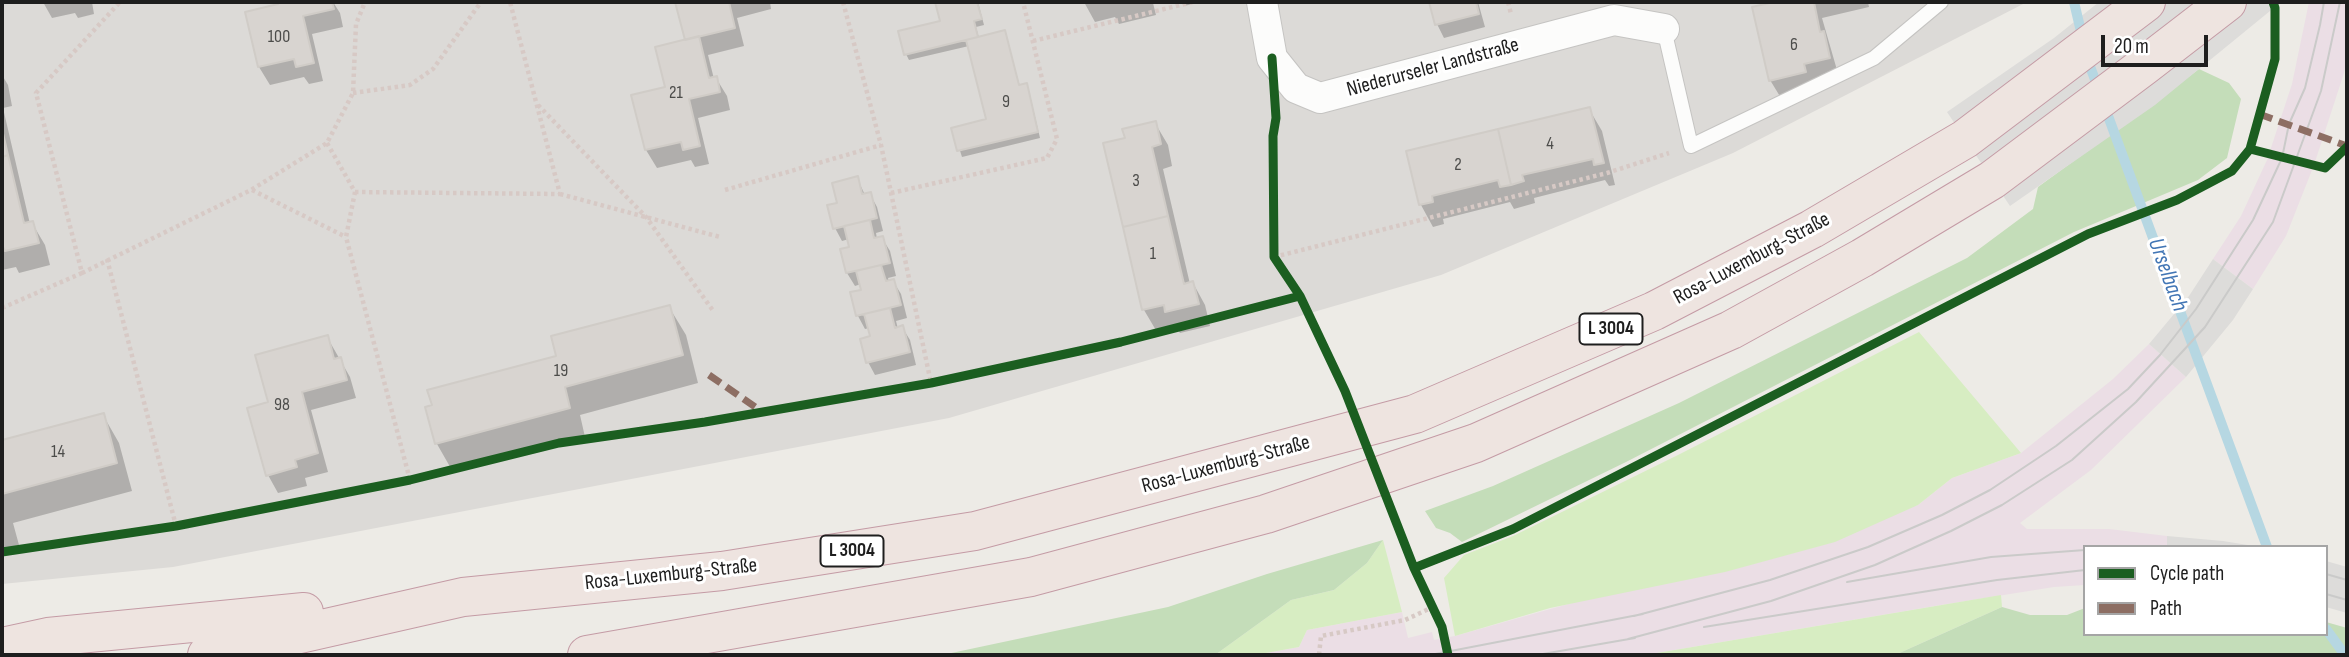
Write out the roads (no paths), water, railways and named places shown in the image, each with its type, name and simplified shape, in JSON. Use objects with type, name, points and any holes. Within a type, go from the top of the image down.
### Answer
[{"type":"highway","name":"Rosa-Luxemburg-Straße","points":[[207,655],[463,597],[722,572],[975,531],[1415,414],[1654,311],[1812,229],[1965,139],[2147,2]]},
{"type":"highway","name":"L 3004","points":[[587,655],[1031,576],[1266,514],[1476,443],[1731,330],[1862,258],[1992,180],[2227,2]]},
{"type":"highway","points":[[2,648],[48,637],[463,597]]},
{"type":"street","name":"Niederurseler Landstraße","points":[[1262,2],[1272,58],[1296,88],[1320,98],[1614,20],[1664,29]]},
{"type":"lane","points":[[1664,29],[1691,146],[1874,58],[1941,2]]},
{"type":"waterway","name":"Urselbach","points":[[2074,2],[2083,40]]},
{"type":"waterway","name":"Urselbach","points":[[2086,56],[2099,90]]},
{"type":"waterway","name":"Urselbach","points":[[2104,105],[2266,545]]},
{"type":"waterway","name":"Urselbach","points":[[2328,632],[2345,655]]},
{"type":"tram line","points":[[1634,616],[1770,580],[1868,547],[1942,515],[1990,490],[2056,446],[2128,389],[2160,355],[2196,309],[2253,220],[2282,158],[2289,124],[2305,88],[2324,2]]},
{"type":"tram line","points":[[1628,639],[1771,601],[1875,565],[2002,505],[2072,460],[2136,402],[2205,327],[2273,222],[2321,91],[2340,2]]},
{"type":"tram line","points":[[1847,582],[1991,557],[2083,550]]},
{"type":"tram line","points":[[1704,627],[1997,580],[2083,570]]},
{"type":"tram line","points":[[2328,575],[2347,580]]},
{"type":"tram line","points":[[2328,595],[2347,600]]},
{"type":"tram line","points":[[1430,655],[1643,614]]},
{"type":"tram line","points":[[1537,655],[1635,638]]}]
